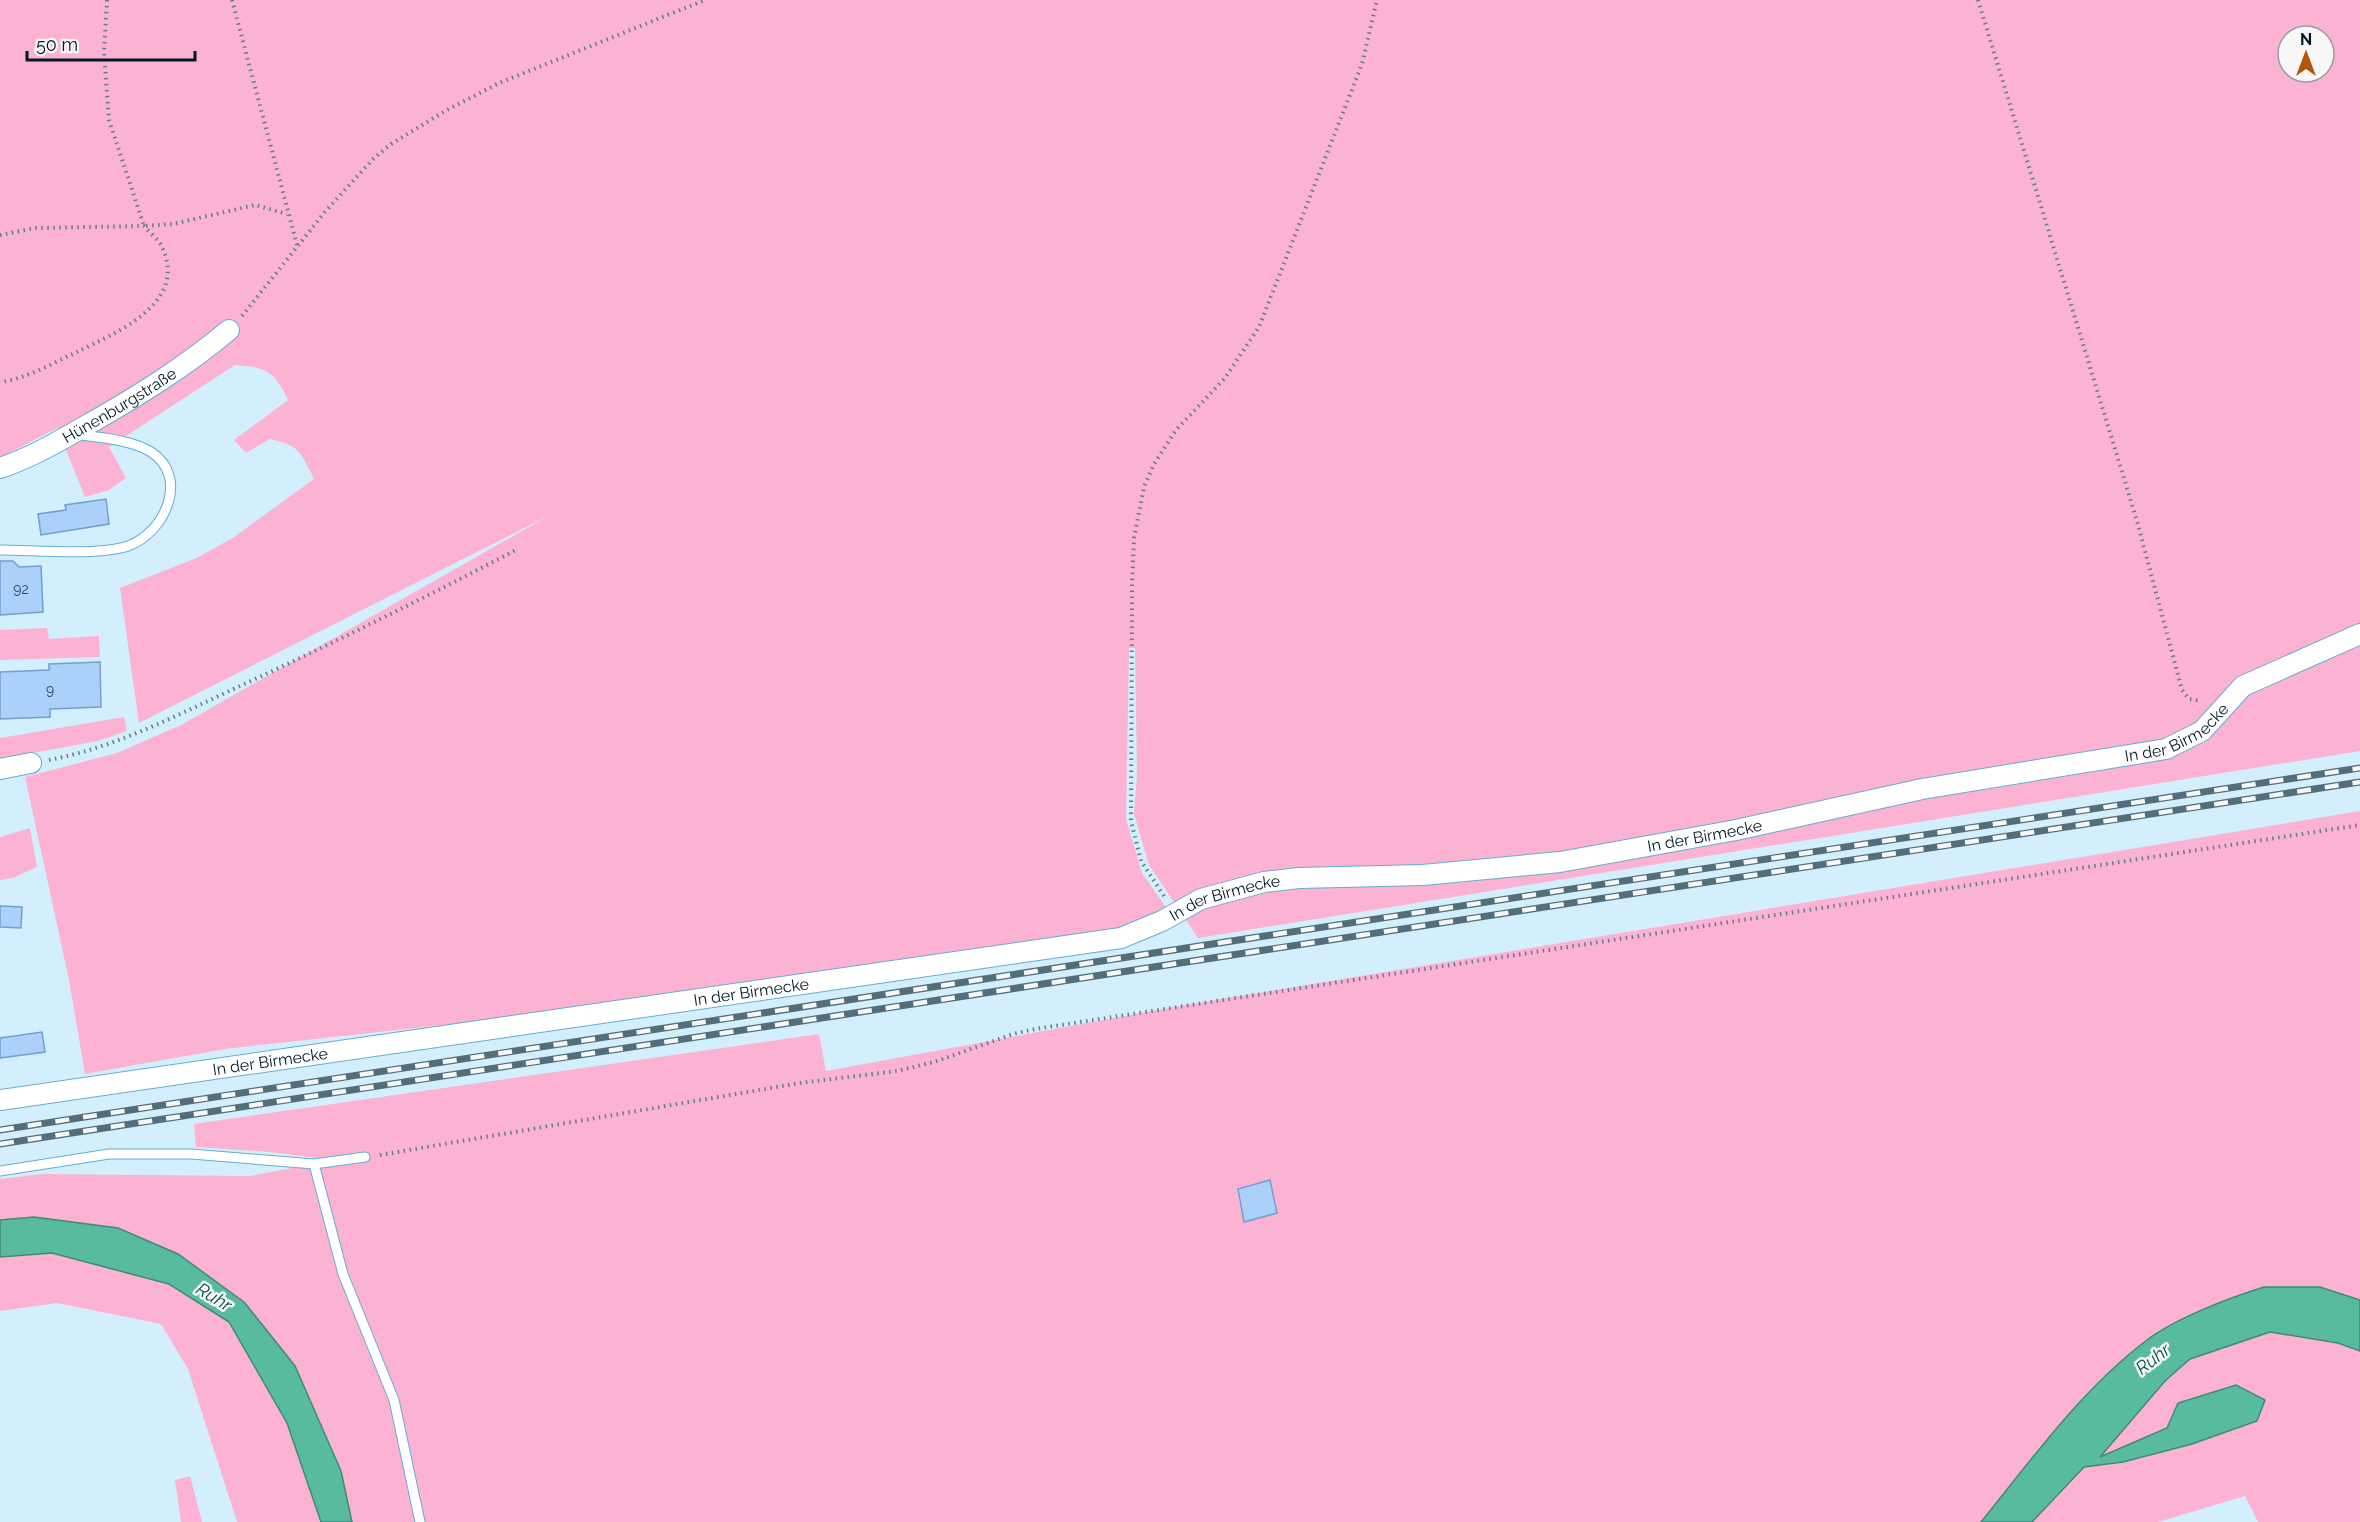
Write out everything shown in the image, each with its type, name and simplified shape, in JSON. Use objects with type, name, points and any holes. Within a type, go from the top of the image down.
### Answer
[{"type":"street","name":"Hünenburgstraße","points":[[0,468],[72,433],[158,384],[229,330]]},
{"type":"street","name":"In der Birmecke","points":[[0,1100],[1121,938],[1162,921],[1176,911],[1222,891],[1264,882],[1460,872],[1620,853],[1922,789],[2166,749],[2202,731],[2243,686],[2360,634]]},
{"type":"street","points":[[0,769],[31,763]]},
{"type":"lane","points":[[0,550],[116,549],[138,542],[156,528],[162,520],[169,503],[170,488],[168,473],[159,458],[142,447],[72,433]]},
{"type":"lane","points":[[0,1172],[110,1154],[157,1153],[314,1164],[366,1157]]},
{"type":"lane","points":[[314,1164],[344,1274],[394,1400],[420,1522]]},
{"type":"path","points":[[0,382],[20,379],[106,337],[147,313],[159,299],[166,281],[166,265],[162,247],[144,226],[109,120],[104,52],[107,0]]},
{"type":"path","points":[[232,0],[297,245]]},
{"type":"path","points":[[229,330],[263,292],[297,245],[373,159],[414,129],[499,83],[705,0]]},
{"type":"path","points":[[1176,911],[1147,874],[1141,861],[1131,821],[1132,586],[1134,538],[1144,487],[1154,464],[1176,430],[1225,378],[1259,327],[1362,63],[1377,0]]},
{"type":"path","points":[[1978,0],[2133,510],[2182,690],[2189,699],[2198,701],[2234,696]]},
{"type":"path","points":[[0,235],[36,228],[174,224],[255,205],[287,214]]},
{"type":"path","points":[[31,763],[98,749],[136,735],[332,645],[518,549]]},
{"type":"path","points":[[366,1157],[800,1083],[897,1071],[934,1062],[1013,1034],[1035,1029],[2360,825]]},
{"type":"shaded area","points":[[0,0],[2360,0],[2360,751],[1198,938],[1149,865],[1134,814],[1137,776],[1135,648],[1129,648],[1126,819],[1142,873],[1168,910],[1126,931],[604,1007],[225,1049],[85,1074],[69,980],[25,777],[117,753],[181,725],[550,515],[139,723],[120,588],[197,558],[234,537],[314,479],[302,456],[288,444],[270,439],[246,453],[234,440],[288,400],[274,377],[255,367],[235,365],[109,447],[126,478],[109,490],[85,497],[57,428],[0,458]]},
{"type":"shaded area","points":[[47,628],[49,639],[99,636],[100,657],[0,660],[0,630]]},
{"type":"shaded area","points":[[124,717],[127,731],[98,741],[0,759],[0,738]]},
{"type":"shaded area","points":[[2360,811],[2360,1300],[2320,1287],[2082,1399],[1981,1522],[352,1522],[341,1471],[244,1302],[34,1217],[0,1220],[0,1179],[42,1174],[250,1176],[334,1160],[270,1152],[196,1147],[194,1124],[819,1034],[826,1071],[1185,1005]]},
{"type":"shaded area","points":[[30,828],[37,867],[13,878],[0,880],[0,837]]},
{"type":"shaded area","points":[[52,1253],[169,1284],[230,1322],[287,1423],[321,1522],[237,1522],[188,1369],[161,1324],[57,1303],[0,1311],[0,1257]]},
{"type":"shaded area","points":[[2270,1332],[2338,1343],[2360,1351],[2360,1522],[2258,1522],[2245,1496],[2158,1522],[2032,1522],[2084,1467],[2123,1462],[2192,1444],[2257,1421],[2178,1403],[2167,1428],[2099,1458],[2165,1381],[2190,1359]]},
{"type":"shaded area","points":[[190,1476],[202,1522],[181,1522],[175,1480]]},
{"type":"water","name":"Ruhr","points":[[34,1217],[118,1228],[178,1254],[244,1302],[295,1366],[341,1471],[352,1522],[321,1522],[287,1423],[229,1322],[169,1284],[52,1253],[0,1257],[0,1220]]},
{"type":"water","name":"Ruhr","points":[[2264,1287],[2320,1287],[2360,1300],[2360,1351],[2338,1343],[2270,1332],[2190,1359],[2165,1381],[2100,1457],[2167,1428],[2178,1403],[2236,1385],[2265,1400],[2257,1421],[2192,1444],[2123,1462],[2084,1467],[2032,1522],[1981,1522],[2058,1426],[2100,1381],[2147,1340],[2188,1316]]},
{"type":"building","points":[[106,499],[109,524],[41,535],[38,514],[66,510],[65,505]]},
{"type":"building","points":[[0,561],[13,561],[19,567],[41,566],[43,612],[0,615]]},
{"type":"building","points":[[100,662],[101,707],[50,709],[50,717],[0,719],[0,672],[49,670],[49,664]]},
{"type":"building","points":[[0,906],[22,907],[21,928],[0,927]]},
{"type":"building","points":[[42,1032],[45,1052],[0,1058],[0,1038]]},
{"type":"building","points":[[1270,1180],[1277,1213],[1244,1222],[1238,1189]]},
{"type":"railway","points":[[0,1130],[2360,768]]},
{"type":"railway","points":[[0,1144],[2360,782]]}]
